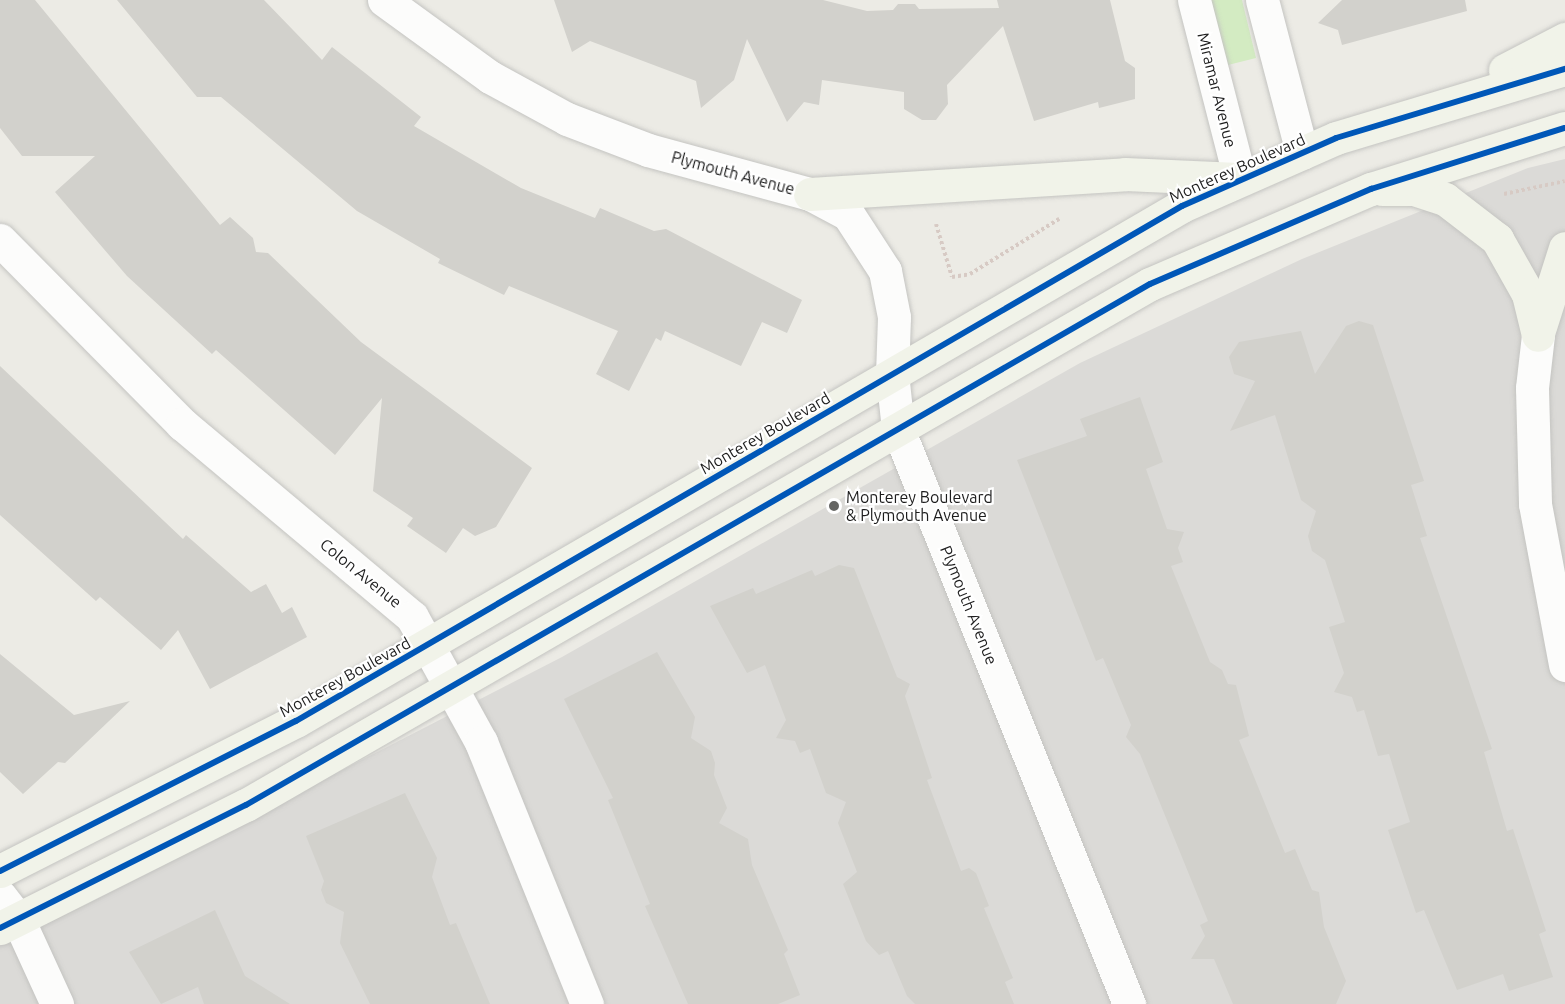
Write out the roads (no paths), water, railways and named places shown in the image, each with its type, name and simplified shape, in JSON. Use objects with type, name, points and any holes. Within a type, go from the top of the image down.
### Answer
[{"type":"main road","points":[[1437,104],[1565,39]]},
{"type":"main road","name":"Monterey Boulevard","points":[[0,871],[148,800],[430,645],[1125,237],[1240,179],[1302,153],[1437,104],[1565,69]]},
{"type":"main road","points":[[6,914],[237,810],[1150,284],[1371,189],[1565,128]]},
{"type":"main road","points":[[810,194],[1125,174],[1240,179]]},
{"type":"main road","points":[[1371,189],[1414,189],[1446,199],[1497,239],[1528,294],[1538,335]]},
{"type":"main road","points":[[1538,335],[1565,248]]},
{"type":"street","name":"Plymouth Avenue","points":[[384,0],[490,77],[567,119],[648,150],[810,194],[848,214],[885,272],[894,317],[892,373],[898,429],[1129,1004]]},
{"type":"street","name":"Miramar Avenue","points":[[1194,0],[1240,179]]},
{"type":"street","points":[[1262,0],[1302,153]]},
{"type":"street","name":"Colon Avenue","points":[[0,240],[119,366],[248,482],[398,601],[430,645],[454,687],[587,1004]]},
{"type":"street","points":[[1538,335],[1532,388],[1535,504],[1565,664]]},
{"type":"street","points":[[6,914],[57,1004]]},
{"type":"place","name":"Monterey Boulevard & Plymouth Avenue","points":[[834,506]]}]
